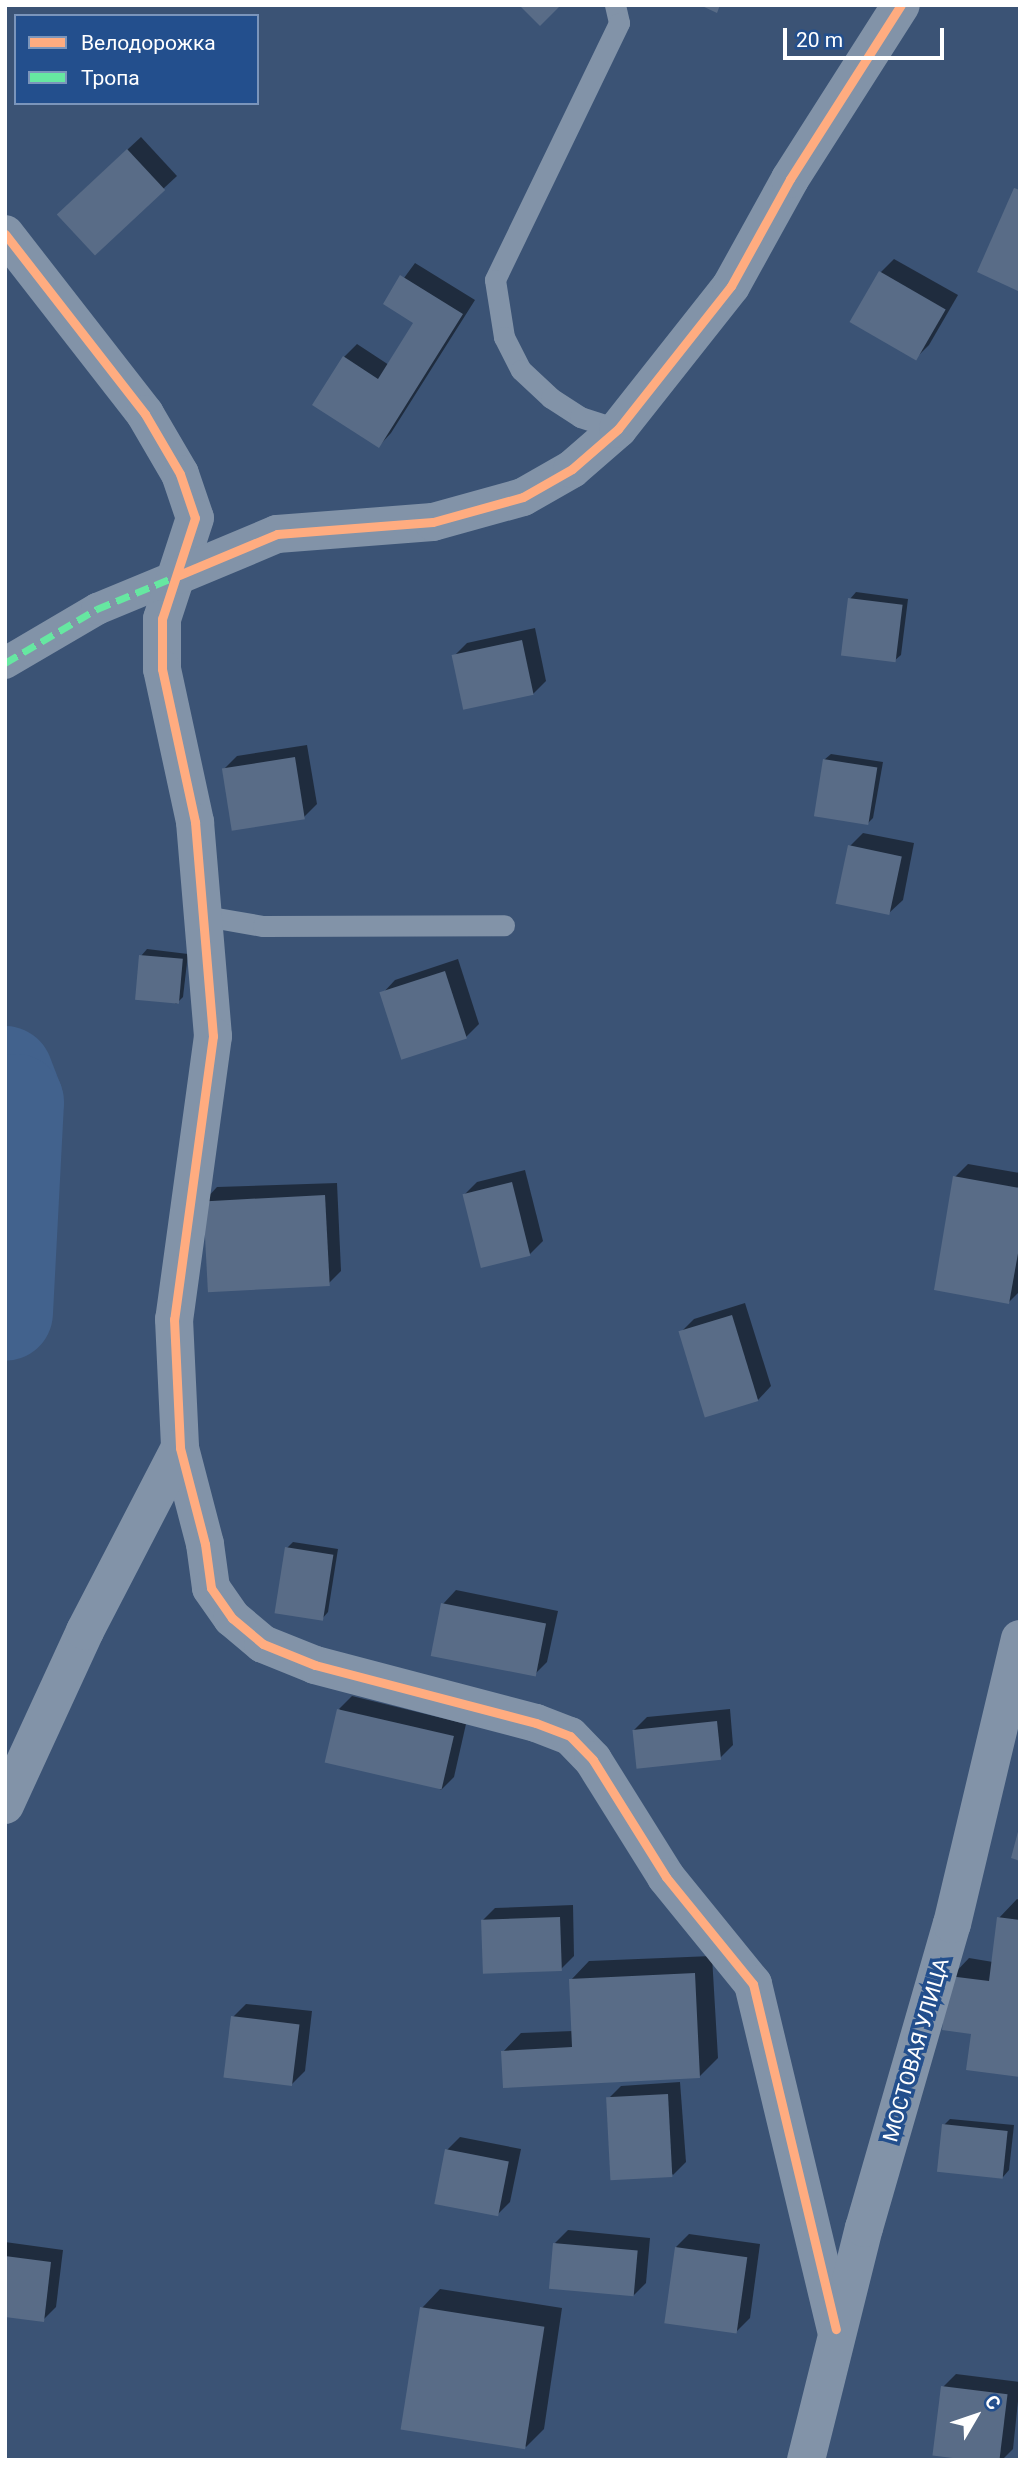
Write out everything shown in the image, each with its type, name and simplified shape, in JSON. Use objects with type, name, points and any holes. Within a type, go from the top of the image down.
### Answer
[{"type":"street","points":[[5,663],[97,609],[277,534],[433,522],[523,497],[572,470],[618,429],[731,286],[790,179],[901,5]]},
{"type":"street","points":[[5,234],[145,414],[180,474],[195,518],[179,575],[162,619],[162,669],[195,822],[213,1036],[174,1319],[180,1448],[205,1545],[211,1588],[232,1618],[263,1644],[315,1665],[536,1723],[570,1736],[593,1760],[666,1877],[753,1984],[836,2329]]},
{"type":"street","points":[[5,1805],[85,1631],[180,1448]]},
{"type":"street","name":"МОСТОВАЯ УЛИЦА","points":[[806,2460],[836,2329],[952,1924],[1020,1639]]},
{"type":"lane","points":[[615,5],[619,23],[495,280],[504,337],[521,370],[551,398],[580,417],[618,429]]},
{"type":"lane","points":[[205,916],[263,926],[503,925]]},
{"type":"building","points":[[519,5],[561,5],[540,26]]},
{"type":"building","points":[[700,5],[720,5],[717,13]]},
{"type":"building","points":[[127,149],[165,190],[95,255],[57,214]]},
{"type":"building","points":[[1014,188],[1020,190],[1020,292],[977,272]]},
{"type":"building","points":[[879,271],[946,310],[916,361],[850,322]]},
{"type":"building","points":[[400,275],[463,314],[379,448],[312,405],[343,356],[378,379],[413,323],[383,304]]},
{"type":"building","points":[[848,598],[903,605],[896,662],[841,656]]},
{"type":"building","points":[[522,640],[534,695],[463,710],[452,655]]},
{"type":"building","points":[[295,757],[305,819],[232,831],[222,769]]},
{"type":"building","points":[[823,759],[877,768],[868,825],[814,816]]},
{"type":"building","points":[[848,845],[902,856],[889,915],[836,904]]},
{"type":"building","points":[[139,955],[183,959],[179,1004],[135,1000]]},
{"type":"building","points":[[445,971],[467,1039],[401,1060],[379,992]]},
{"type":"building","points":[[953,1176],[1020,1188],[1020,1242],[1009,1304],[934,1290]]},
{"type":"building","points":[[512,1182],[530,1256],[481,1268],[463,1194]]},
{"type":"building","points":[[325,1195],[330,1286],[208,1292],[203,1201]]},
{"type":"building","points":[[732,1315],[758,1401],[705,1417],[678,1331]]},
{"type":"building","points":[[285,1547],[333,1555],[323,1621],[275,1613]]},
{"type":"building","points":[[441,1603],[546,1623],[536,1676],[431,1656]]},
{"type":"building","points":[[337,1709],[454,1736],[442,1790],[325,1763]]},
{"type":"building","points":[[717,1721],[721,1760],[637,1769],[632,1730]]},
{"type":"building","points":[[1020,1828],[1020,1861],[1011,1858]]},
{"type":"building","points":[[560,1917],[562,1971],[483,1974],[481,1920]]},
{"type":"building","points":[[997,1917],[1020,1920],[1020,2077],[966,2070],[971,2034],[942,2030],[949,1976],[989,1981]]},
{"type":"building","points":[[695,1973],[700,2078],[503,2088],[501,2051],[572,2047],[569,1979]]},
{"type":"building","points":[[231,2016],[299,2024],[292,2086],[223,2078]]},
{"type":"building","points":[[668,2094],[672,2177],[610,2180],[606,2097]]},
{"type":"building","points":[[942,2124],[1008,2131],[1003,2179],[937,2172]]},
{"type":"building","points":[[445,2149],[509,2161],[498,2216],[434,2204]]},
{"type":"building","points":[[553,2243],[638,2250],[634,2296],[549,2289]]},
{"type":"building","points":[[675,2247],[747,2257],[737,2333],[664,2323]]},
{"type":"building","points":[[5,2256],[51,2262],[44,2322],[5,2317]]},
{"type":"building","points":[[420,2307],[544,2327],[525,2449],[401,2429]]},
{"type":"building","points":[[941,2386],[1008,2394],[999,2460],[932,2455]]},
{"type":"waterway","points":[[5,1074],[16,1102],[5,1313]]},
{"type":"marked path","points":[[5,663],[97,609],[179,575]]},
{"type":"cycle path","points":[[179,575],[277,534],[433,522],[523,497],[572,469],[618,429],[731,286],[790,179],[901,5]]},
{"type":"cycle path","points":[[5,234],[145,414],[180,474],[195,518],[162,619],[162,669],[195,822],[213,1036],[174,1319],[180,1448],[205,1544],[211,1588],[232,1618],[263,1644],[315,1665],[536,1723],[570,1736],[593,1760],[666,1877],[753,1984],[836,2329]]}]
